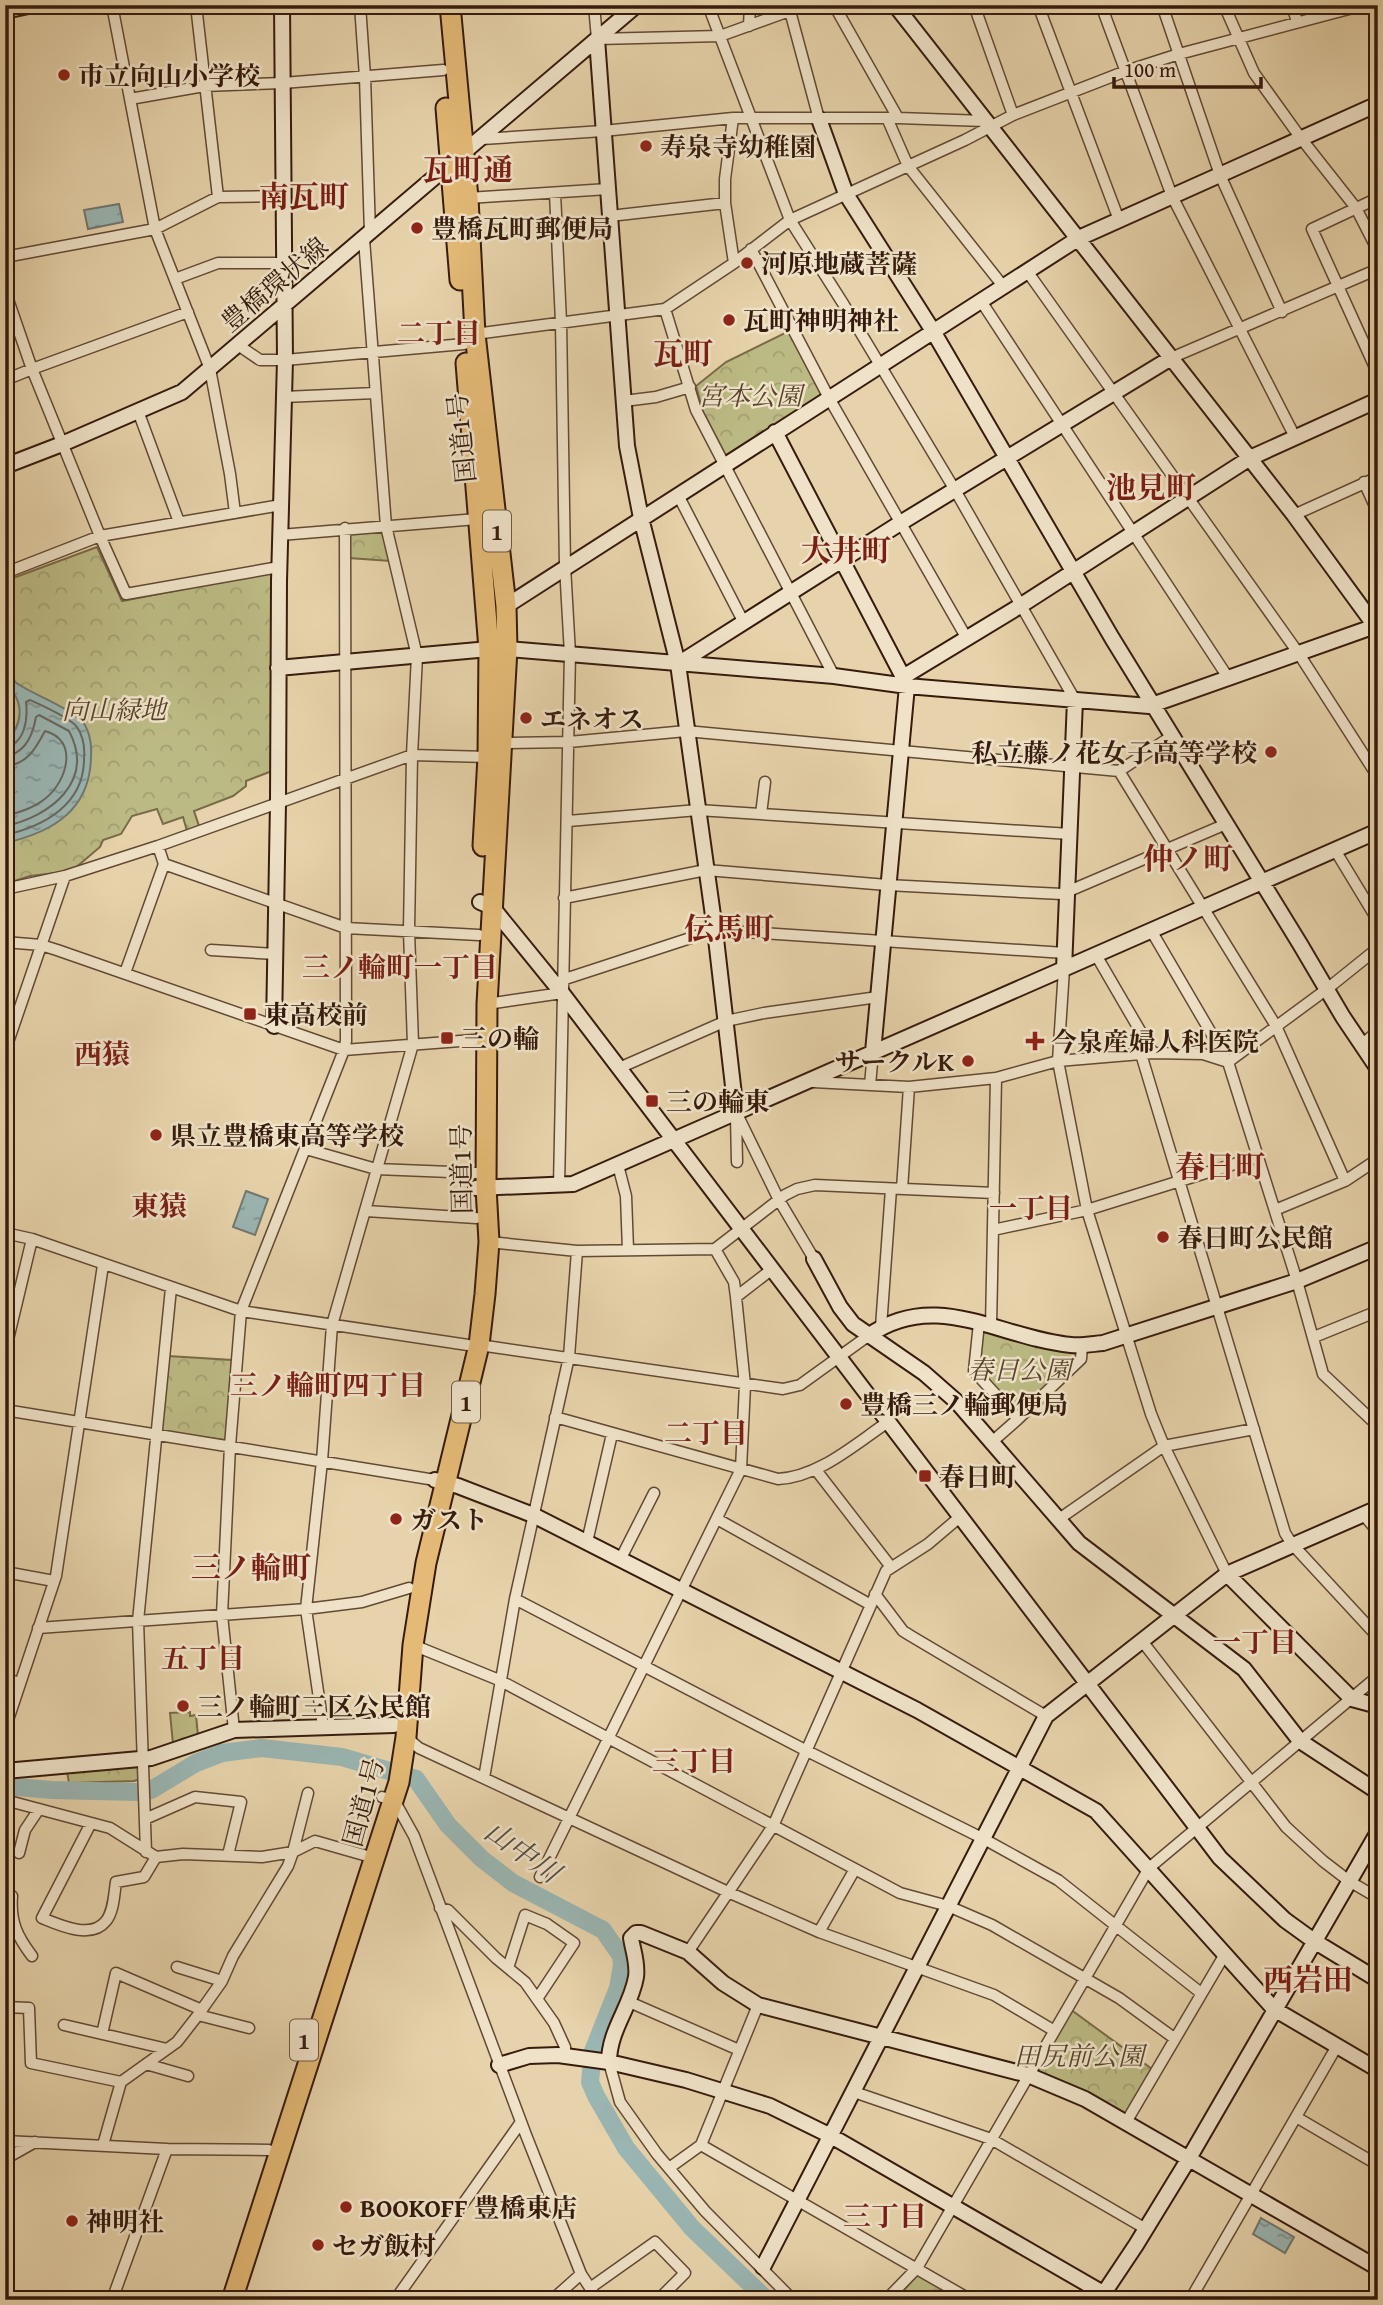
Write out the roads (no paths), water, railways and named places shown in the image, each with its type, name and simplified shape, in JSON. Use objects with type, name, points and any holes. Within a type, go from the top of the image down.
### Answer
[{"type":"highway","name":"国道1号","points":[[438,5],[443,70],[457,160],[468,198],[477,519],[498,649],[502,743],[486,905],[478,935],[479,1183],[473,1345]]},
{"type":"highway","name":"国道1号","points":[[450,5],[457,160],[470,339],[506,606],[498,649],[488,757],[487,1004],[480,1040]]},
{"type":"highway","name":"国道1号","points":[[400,1731],[409,1588],[440,1482],[473,1345],[489,1242],[479,1183]]},
{"type":"highway","name":"国道1号","points":[[232,2300],[390,1790],[440,1482]]},
{"type":"highway","name":"国道1号","points":[[221,2300],[364,1855],[390,1790]]},
{"type":"street","points":[[5,11],[33,5]]},
{"type":"street","points":[[112,5],[155,229],[210,369],[217,397],[235,513]]},
{"type":"street","points":[[195,5],[218,197]]},
{"type":"street","points":[[274,1026],[279,567],[285,360],[282,5]]},
{"type":"street","points":[[323,1726],[306,1609],[322,1461],[332,1325],[413,1044],[409,931],[412,755],[417,656],[386,526],[372,352],[365,77],[360,5]]},
{"type":"street","points":[[594,5],[627,446],[641,518],[678,664],[726,1021],[736,1112],[737,1162]]},
{"type":"street","name":"豊橋環状線","points":[[5,466],[182,392],[637,5]]},
{"type":"street","points":[[708,5],[790,220],[881,365],[1075,700],[1058,1061],[1087,1210],[1164,1446],[1227,1574],[1352,1699],[1378,1706]]},
{"type":"street","points":[[749,26],[750,5]]},
{"type":"street","points":[[597,40],[720,36],[806,5]]},
{"type":"street","points":[[834,5],[893,118],[908,166],[1003,286]]},
{"type":"street","points":[[278,668],[498,649],[905,682],[1149,706],[1227,676],[1377,627],[1250,458],[895,5]]},
{"type":"street","points":[[974,5],[1013,115]]},
{"type":"street","points":[[1038,5],[1119,220]]},
{"type":"street","points":[[1101,5],[1172,196],[1295,437]]},
{"type":"street","points":[[1162,5],[1220,175],[1282,312]]},
{"type":"street","points":[[1224,5],[1254,73],[1300,138],[1356,208],[1378,251]]},
{"type":"street","points":[[1292,5],[1297,22]]},
{"type":"street","points":[[238,345],[260,359],[285,360],[470,339],[561,322],[665,309],[790,220],[908,166],[988,124],[1126,71],[1179,54],[1364,5]]},
{"type":"street","points":[[790,11],[819,119],[846,194],[933,331],[1261,883],[1378,1069]]},
{"type":"street","points":[[130,99],[204,86],[283,83],[443,70]]},
{"type":"street","points":[[506,606],[1079,238],[1378,104]]},
{"type":"street","points":[[482,139],[752,117],[893,118],[988,124]]},
{"type":"street","points":[[733,118],[725,179],[725,203],[734,262]]},
{"type":"street","points":[[468,198],[608,189]]},
{"type":"street","points":[[555,193],[561,322],[565,566],[570,654],[559,1186]]},
{"type":"street","points":[[5,257],[155,229],[218,197],[284,197]]},
{"type":"street","points":[[1378,198],[1312,229],[1378,374]]},
{"type":"street","points":[[610,216],[725,203]]},
{"type":"street","points":[[751,249],[829,398],[966,637]]},
{"type":"street","points":[[175,279],[218,263],[284,263]]},
{"type":"street","points":[[678,664],[902,522],[1171,358],[1378,269]]},
{"type":"street","points":[[1027,271],[1299,654],[1378,777]]},
{"type":"street","points":[[5,291],[32,369],[126,594],[279,567]]},
{"type":"street","points":[[981,300],[1227,676]]},
{"type":"street","points":[[665,309],[696,410],[834,676]]},
{"type":"street","points":[[5,380],[188,312]]},
{"type":"street","points":[[624,401],[656,397],[690,387]]},
{"type":"street","points":[[284,397],[375,393]]},
{"type":"street","points":[[905,682],[966,637],[1074,572],[1250,458],[1378,400]]},
{"type":"street","points":[[138,411],[179,522]]},
{"type":"street","points":[[775,432],[905,682],[870,1085]]},
{"type":"street","points":[[1294,515],[1378,477]]},
{"type":"street","points":[[1364,482],[1378,513]]},
{"type":"street","points":[[678,495],[743,621]]},
{"type":"street","points":[[5,573],[100,536],[281,505]]},
{"type":"street","points":[[280,535],[477,519]]},
{"type":"street","points":[[234,1730],[222,1615],[230,1446],[241,1311],[344,1050],[345,528]]},
{"type":"street","points":[[502,743],[569,742],[686,731],[1119,771],[1172,736]]},
{"type":"street","points":[[5,889],[65,876],[158,846],[412,755],[488,757]]},
{"type":"street","points":[[1119,771],[1276,1026],[1345,1181]]},
{"type":"street","points":[[761,814],[765,782]]},
{"type":"street","points":[[568,821],[698,810],[1070,834]]},
{"type":"street","points":[[564,898],[706,870],[887,885],[1068,893],[1226,824]]},
{"type":"street","points":[[306,1149],[376,1169],[479,1183],[559,1186],[573,1184],[1378,831]]},
{"type":"street","points":[[125,974],[164,864],[158,846]]},
{"type":"street","points":[[1335,850],[1378,921]]},
{"type":"street","points":[[164,864],[346,928],[478,935]]},
{"type":"street","points":[[5,1051],[65,876]]},
{"type":"street","points":[[486,905],[562,986],[619,1068],[771,1270],[1220,1858],[1260,1899],[1314,1941],[1378,1980]]},
{"type":"street","points":[[487,1004],[562,986],[715,930],[1065,953]]},
{"type":"street","points":[[1152,932],[1228,1062],[1324,1374],[1378,1426]]},
{"type":"street","points":[[5,942],[41,945],[344,1050],[480,1040]]},
{"type":"street","points":[[1228,1062],[1378,948]]},
{"type":"street","points":[[211,950],[276,954]]},
{"type":"street","points":[[1096,955],[1153,1053]]},
{"type":"street","points":[[619,1068],[726,1021],[878,997]]},
{"type":"street","points":[[1361,1045],[1378,1031]]},
{"type":"street","points":[[809,1082],[909,1087],[996,1078],[1058,1061],[1153,1053],[1203,1054],[1228,1062]]},
{"type":"street","points":[[1141,1054],[1281,1520],[1292,1544],[1378,1637]]},
{"type":"street","points":[[996,1078],[993,1230],[985,1325],[974,1371],[1018,1419]]},
{"type":"street","points":[[881,1326],[909,1087]]},
{"type":"street","points":[[736,1112],[779,1200],[853,1324],[946,1391],[1091,1555],[1244,1669],[1300,1741],[1378,1792]]},
{"type":"street","points":[[993,1230],[1087,1210],[1257,1157]]},
{"type":"street","points":[[1275,1210],[1345,1181],[1378,1159]]},
{"type":"street","points":[[618,1164],[626,1196],[628,1250]]},
{"type":"street","points":[[489,1242],[577,1251],[715,1249],[779,1200],[797,1189],[815,1185],[994,1193]]},
{"type":"street","points":[[366,1211],[476,1217]]},
{"type":"street","points":[[5,1233],[32,1239],[241,1311],[787,1389],[800,1385],[881,1326],[898,1319],[943,1314],[1048,1341],[1082,1345],[1127,1337],[1297,1281],[1378,1247]]},
{"type":"street","points":[[5,1352],[32,1239]]},
{"type":"street","points":[[540,1877],[741,1469],[745,1385],[736,1297],[734,1282],[715,1249]]},
{"type":"street","points":[[484,1778],[515,1599],[569,1357],[577,1251]]},
{"type":"street","points":[[5,1729],[54,1581],[103,1265]]},
{"type":"street","points":[[736,1297],[771,1270]]},
{"type":"street","points":[[146,1852],[138,1621],[171,1287]]},
{"type":"street","points":[[1314,1338],[1378,1311]]},
{"type":"street","points":[[993,1441],[1081,1359],[1082,1345]]},
{"type":"street","points":[[5,1410],[157,1433],[440,1482],[533,1515],[917,1710],[1096,1811],[1274,2009],[1378,2070]]},
{"type":"street","points":[[555,1418],[778,1479],[798,1477],[816,1470],[888,1422]]},
{"type":"street","points":[[1059,1520],[1164,1446],[1254,1429]]},
{"type":"street","points":[[587,1542],[612,1434]]},
{"type":"street","points":[[816,1470],[891,1567]]},
{"type":"street","points":[[620,1560],[654,1493]]},
{"type":"street","points":[[763,2267],[799,2202],[1046,1716],[1227,1574],[1378,1508]]},
{"type":"street","points":[[1363,1514],[1378,1532]]},
{"type":"street","points":[[688,1952],[774,1826],[886,1571],[928,1544],[961,1516]]},
{"type":"street","points":[[717,1519],[871,1605]]},
{"type":"street","points":[[5,1572],[54,1581]]},
{"type":"street","points":[[38,1628],[306,1609],[362,1602],[409,1588]]},
{"type":"street","points":[[875,1594],[903,1631],[1046,1716]]},
{"type":"street","points":[[515,1599],[807,1751],[984,1839],[1058,1880],[1201,1993]]},
{"type":"street","points":[[1142,1641],[1251,1781],[1271,1811],[1309,1849],[1349,1881],[1378,1898]]},
{"type":"street","points":[[413,1645],[499,1680],[900,1893],[948,1906],[992,1925],[1119,1998],[1174,2038]]},
{"type":"street","points":[[886,2300],[917,2268],[1149,1868],[1378,1676]]},
{"type":"street","points":[[5,1678],[19,1683]]},
{"type":"street","points":[[5,1771],[144,1760],[234,1730],[265,1731],[323,1726],[400,1731],[419,1748],[730,1892],[819,1932],[994,1995],[1053,2031]]},
{"type":"street","points":[[390,1790],[414,1836],[471,1982],[499,2065],[581,2274],[598,2300]]},
{"type":"street","points":[[103,2146],[121,2082],[177,2042],[222,1981],[233,1956],[288,1866],[308,1793]]},
{"type":"street","points":[[145,1819],[195,1797],[241,1802],[228,1856]]},
{"type":"street","points":[[5,1800],[110,1828],[156,1857],[183,1854],[262,1857],[293,1852],[315,1841],[364,1855]]},
{"type":"street","points":[[19,1853],[25,1830],[39,1809]]},
{"type":"street","points":[[91,1823],[42,1918],[71,1931],[99,1927],[107,1920],[116,1882],[144,1877],[156,1857]]},
{"type":"street","points":[[499,2065],[529,2056],[565,2056],[609,2062],[770,2106],[831,2136],[1106,2298],[1378,1832]]},
{"type":"street","points":[[819,1932],[855,1869]]},
{"type":"street","points":[[5,1896],[12,1896],[13,1923],[32,1956]]},
{"type":"street","points":[[440,1908],[448,1910],[525,1982],[554,2023],[565,2046],[565,2056]]},
{"type":"street","points":[[508,1968],[525,1915],[547,1924],[574,1943],[537,1999]]},
{"type":"street","points":[[793,2300],[705,2211],[620,2102],[609,2062],[611,2037],[636,1977],[632,1935],[641,1933],[688,1952],[723,1983],[758,2005],[1028,2075],[1085,2099],[1378,2267]]},
{"type":"street","points":[[1125,2124],[1225,1954]]},
{"type":"street","points":[[177,1967],[222,1981]]},
{"type":"street","points":[[102,2034],[116,1973],[200,2013],[248,2028]]},
{"type":"street","points":[[627,2001],[739,2050]]},
{"type":"street","points":[[669,2168],[701,2144],[758,2005]]},
{"type":"street","points":[[5,2007],[29,2008],[31,2063],[121,2082]]},
{"type":"street","points":[[64,2025],[167,2049]]},
{"type":"street","points":[[1190,2300],[1336,2046]]},
{"type":"street","points":[[146,2064],[188,2076]]},
{"type":"street","points":[[854,2092],[991,2139],[1146,2229]]},
{"type":"street","points":[[1296,2118],[1378,2165]]},
{"type":"street","points":[[395,2300],[521,2122]]},
{"type":"street","points":[[5,2141],[167,2149],[269,2150]]},
{"type":"street","points":[[5,2159],[37,2141]]},
{"type":"street","points":[[701,2144],[971,2300]]},
{"type":"street","points":[[111,2300],[167,2149]]},
{"type":"street","points":[[590,2288],[655,2242],[685,2273],[658,2300]]},
{"type":"street","points":[[552,2300],[581,2274]]},
{"type":"water","points":[[119,204],[123,222],[88,229],[84,210]]},
{"type":"water","points":[[13,676],[15,682],[80,719],[86,726],[91,755],[89,774],[77,804],[54,825],[5,843],[5,742],[16,728],[20,713],[16,697],[5,684],[5,677]]},
{"type":"water","points":[[246,1191],[268,1199],[255,1235],[233,1227]]},
{"type":"water","points":[[1261,2218],[1294,2237],[1285,2253],[1253,2234]]},
{"type":"waterway","name":"山中川","points":[[5,1786],[138,1792],[151,1790],[196,1763],[222,1753],[262,1748],[342,1757],[416,1779],[448,1825],[482,1859],[513,1883],[603,1930],[621,1956],[618,1988],[593,2051],[590,2082],[626,2148],[692,2228],[767,2300]]},
{"type":"place","name":"市立向山小学校","points":[[64,75]]},
{"type":"place","name":"寿泉寺幼稚園","points":[[646,146]]},
{"type":"place","name":"豊橋瓦町郵便局","points":[[417,228]]},
{"type":"place","name":"河原地蔵菩薩","points":[[747,263]]},
{"type":"place","name":"瓦町神明神社","points":[[729,320]]},
{"type":"place","name":"エネオス","points":[[526,718]]},
{"type":"place","name":"私立藤ノ花女子高等学校","points":[[1271,752]]},
{"type":"place","name":"東高校前","points":[[250,1014]]},
{"type":"place","name":"三の輪","points":[[447,1038]]},
{"type":"place","name":"今泉産婦人科医院","points":[[1035,1041]]},
{"type":"place","name":"サークルK","points":[[968,1061]]},
{"type":"place","name":"三の輪東","points":[[652,1101]]},
{"type":"place","name":"県立豊橋東高等学校","points":[[156,1135]]},
{"type":"place","name":"春日町公民館","points":[[1163,1237]]},
{"type":"place","name":"豊橋三ノ輪郵便局","points":[[846,1404]]},
{"type":"place","name":"春日町","points":[[925,1476]]},
{"type":"place","name":"ガスト","points":[[396,1519]]},
{"type":"place","name":"三ノ輪町三区公民館","points":[[183,1706]]},
{"type":"place","name":"BOOKOFF 豊橋東店","points":[[346,2207]]},
{"type":"place","name":"神明社","points":[[72,2221]]},
{"type":"place","name":"セガ飯村","points":[[318,2245]]},
{"type":"district","name":"瓦町通","points":[[468,169]]},
{"type":"district","name":"南瓦町","points":[[304,196]]},
{"type":"district","name":"二丁目","points":[[439,332]]},
{"type":"district","name":"瓦町","points":[[683,353]]},
{"type":"district","name":"池見町","points":[[1151,487]]},
{"type":"district","name":"大井町","points":[[846,550]]},
{"type":"district","name":"仲ノ町","points":[[1188,858]]},
{"type":"district","name":"伝馬町","points":[[729,928]]},
{"type":"district","name":"三ノ輪町一丁目","points":[[400,966]]},
{"type":"district","name":"西猿","points":[[102,1053]]},
{"type":"district","name":"春日町","points":[[1220,1166]]},
{"type":"district","name":"東猿","points":[[159,1205]]},
{"type":"district","name":"一丁目","points":[[1031,1207]]},
{"type":"district","name":"三ノ輪町四丁目","points":[[328,1384]]},
{"type":"district","name":"二丁目","points":[[706,1432]]},
{"type":"district","name":"三ノ輪町","points":[[251,1567]]},
{"type":"district","name":"一丁目","points":[[1255,1641]]},
{"type":"district","name":"五丁目","points":[[203,1657]]},
{"type":"district","name":"三丁目","points":[[694,1760]]},
{"type":"district","name":"西岩田","points":[[1308,1979]]},
{"type":"district","name":"三丁目","points":[[885,2215]]},
{"type":"park label","name":"宮本公園","points":[[750,395]]},
{"type":"park label","name":"向山緑地","points":[[114,709]]},
{"type":"park label","name":"春日公園","points":[[1019,1369]]},
{"type":"park label","name":"田尻前公園","points":[[1079,2055]]}]
